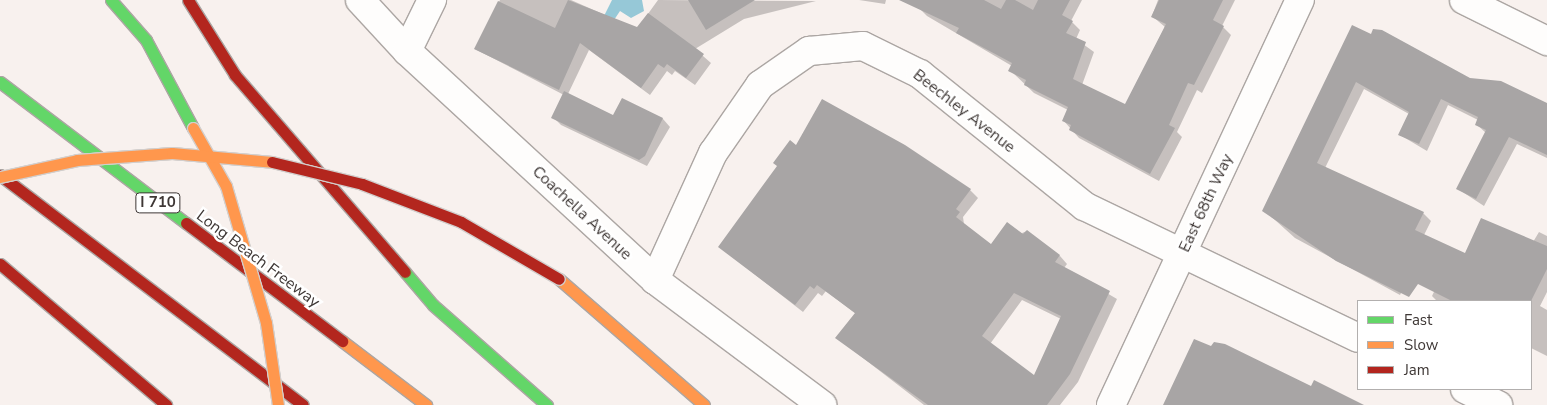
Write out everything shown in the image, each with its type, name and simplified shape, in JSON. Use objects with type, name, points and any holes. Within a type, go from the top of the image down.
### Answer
[{"type":"highway","points":[[111,0],[146,40],[226,186],[266,322],[278,405]]},
{"type":"highway","points":[[188,0],[235,75],[433,305],[547,405]]},
{"type":"highway","name":"Long Beach Freeway","points":[[0,82],[426,405]]},
{"type":"highway","points":[[0,176],[76,160],[172,153],[269,161],[362,184],[461,222],[559,279],[704,405]]},
{"type":"highway","points":[[0,176],[303,405]]},
{"type":"highway","points":[[0,264],[166,405]]},
{"type":"street","name":"Coachella Avenue","points":[[360,0],[407,51],[655,280],[822,405]]},
{"type":"street","points":[[407,51],[432,0]]},
{"type":"street","name":"East 68th Way","points":[[1111,405],[1300,0]]},
{"type":"street","points":[[1464,0],[1547,41]]},
{"type":"street","name":"Beechley Avenue","points":[[655,280],[713,153],[760,85],[809,51],[863,46],[920,74],[1084,206],[1357,338]]},
{"type":"street","points":[[1466,390],[1498,405]]},
{"type":"water","points":[[612,0],[642,0],[644,11],[631,18],[620,11],[612,23],[603,18]]},
{"type":"building","points":[[568,0],[637,27],[648,13],[704,54],[686,78],[667,64],[664,68],[658,64],[641,88],[580,43],[559,90],[474,49],[498,1],[555,28]]},
{"type":"building","points":[[688,0],[755,0],[706,30]]},
{"type":"building","points":[[899,0],[984,0],[1001,9],[1006,0],[1015,0],[1033,10],[1038,0],[1070,0],[1062,15],[1073,21],[1066,33],[1086,42],[1073,79],[1125,104],[1166,24],[1151,17],[1159,0],[1223,0],[1213,20],[1224,26],[1194,85],[1188,83],[1169,125],[1175,128],[1150,174],[1069,130],[1071,125],[1062,121],[1068,107],[1024,85],[1026,80],[1008,71],[1012,63],[956,33],[959,28]]},
{"type":"building","points":[[1352,25],[1371,34],[1373,29],[1382,30],[1470,78],[1501,81],[1547,103],[1547,155],[1509,137],[1476,199],[1456,189],[1486,130],[1475,125],[1478,117],[1441,99],[1419,144],[1398,135],[1409,112],[1356,82],[1317,163],[1424,212],[1415,230],[1465,253],[1481,218],[1547,246],[1547,269],[1532,300],[1450,300],[1418,284],[1409,297],[1336,261],[1262,211]]},
{"type":"building","points":[[564,91],[613,115],[622,98],[663,118],[645,156],[639,160],[551,118]]},
{"type":"building","points":[[822,99],[905,145],[971,189],[956,209],[960,212],[956,217],[991,244],[1007,222],[1023,234],[1027,230],[1060,255],[1055,262],[1110,291],[1070,374],[1047,405],[928,405],[835,338],[855,313],[817,285],[814,289],[810,286],[795,305],[718,247],[777,166],[773,163],[790,140],[796,145]],"holes":[[[1014,293],[1061,316],[1034,375],[982,336]]]},
{"type":"building","points":[[1194,339],[1211,346],[1214,342],[1225,344],[1311,386],[1314,380],[1364,405],[1163,405]]},
{"type":"traffic: fast","points":[[111,0],[146,40],[193,128]]},
{"type":"traffic: fast","points":[[0,82],[186,223]]},
{"type":"traffic: fast","points":[[405,272],[433,305],[547,405]]},
{"type":"traffic: slow","points":[[193,128],[226,186],[266,323],[278,405]]},
{"type":"traffic: slow","points":[[0,177],[77,160],[172,153],[272,162]]},
{"type":"traffic: slow","points":[[559,279],[704,405]]},
{"type":"traffic: slow","points":[[342,341],[426,405]]},
{"type":"traffic: jam","points":[[188,0],[235,75],[405,272]]},
{"type":"traffic: jam","points":[[272,162],[362,184],[461,222],[559,279]]},
{"type":"traffic: jam","points":[[0,175],[303,405]]},
{"type":"traffic: jam","points":[[186,223],[342,341]]},
{"type":"traffic: jam","points":[[0,264],[166,405]]}]
